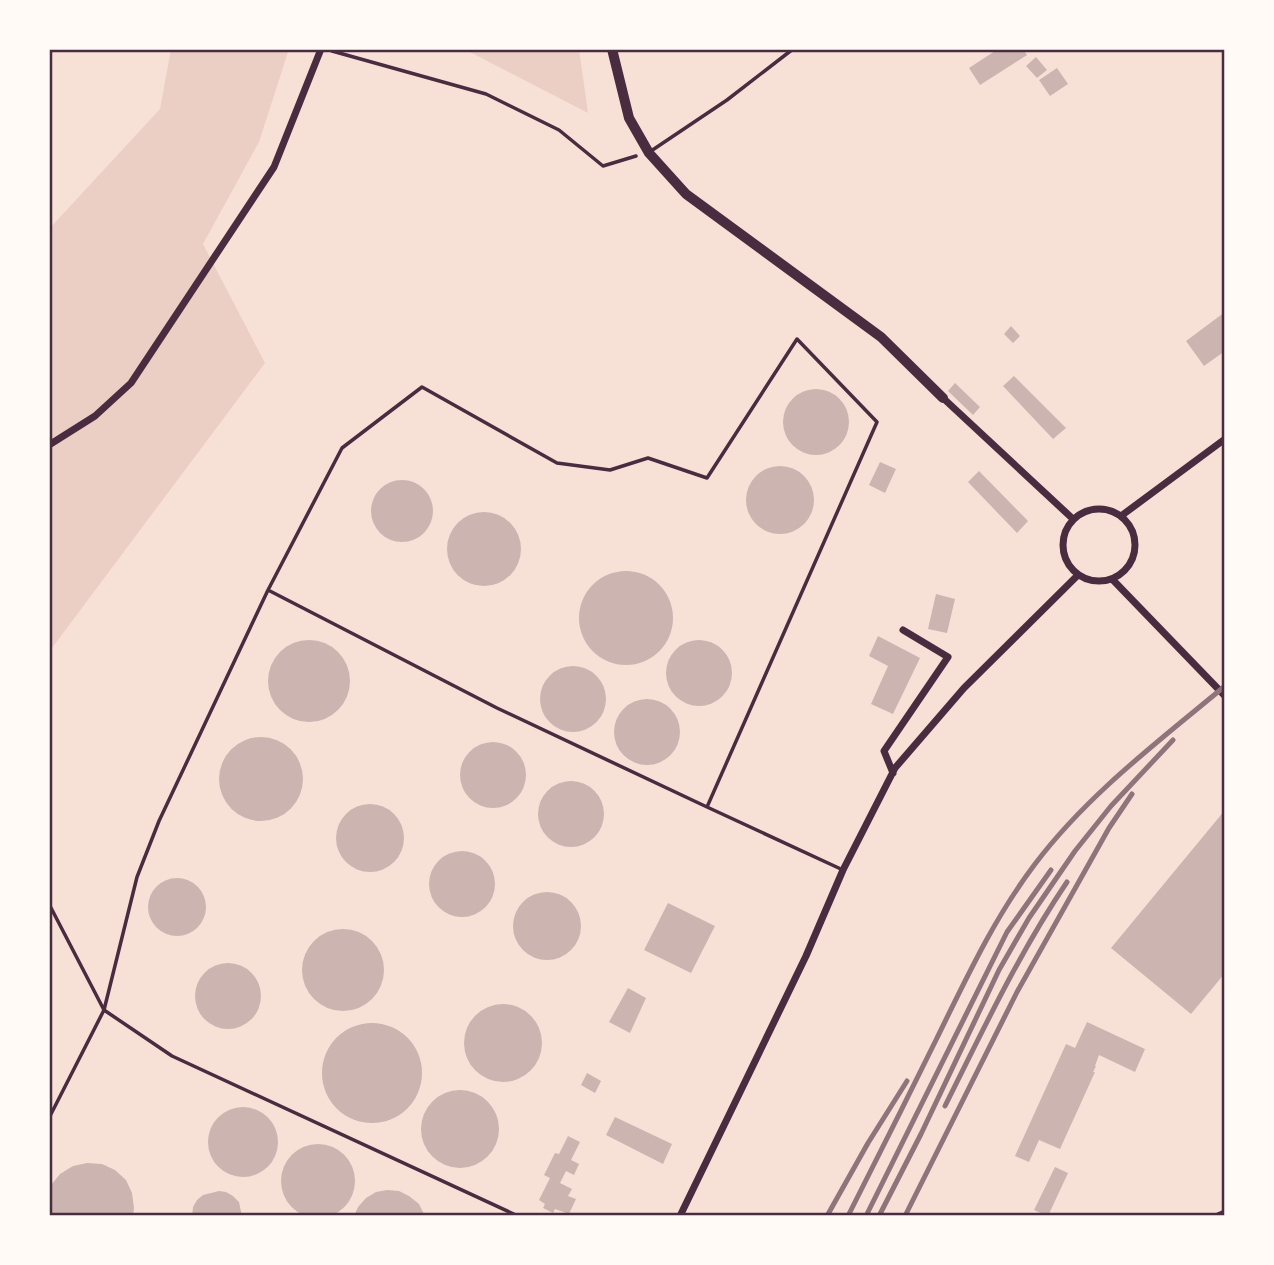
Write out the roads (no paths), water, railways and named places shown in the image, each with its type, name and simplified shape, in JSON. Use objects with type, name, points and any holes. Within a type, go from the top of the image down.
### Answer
[{"type":"main road","points":[[612,49],[629,118],[649,153],[686,194],[881,337],[943,398]]},
{"type":"street","points":[[49,445],[95,416],[131,383],[274,167],[321,49]]},
{"type":"street","points":[[943,398],[1073,519]]},
{"type":"street","points":[[1121,516],[1225,439]]},
{"type":"street","points":[[1091,509],[1112,511],[1121,516],[1129,524],[1135,545],[1129,566],[1112,579],[1088,580],[1078,575],[1069,566],[1062,542],[1073,519],[1091,509]]},
{"type":"street","points":[[680,1216],[806,956],[843,870],[893,773],[964,688],[1078,575]]},
{"type":"street","points":[[1112,579],[1225,696]]},
{"type":"street","points":[[893,773],[884,751],[948,657],[903,630]]},
{"type":"street","points":[[1218,1216],[1225,1213]]},
{"type":"lane","points":[[649,153],[727,100],[793,49]]},
{"type":"lane","points":[[49,1118],[104,1010],[137,877],[159,821],[268,590],[342,448],[422,387],[557,463],[610,470],[648,458],[707,478],[797,339],[877,422],[707,807]]},
{"type":"lane","points":[[268,590],[497,708],[843,870]]},
{"type":"lane","points":[[49,904],[104,1010],[172,1056],[518,1216]]},
{"type":"railway","points":[[848,1216],[970,972],[1020,885],[1056,839],[1101,791],[1225,686]]},
{"type":"railway","points":[[879,1216],[999,970],[1029,918],[1075,851],[1111,806],[1173,740]]},
{"type":"railway","points":[[905,1216],[1017,992],[1109,828],[1132,794]]},
{"type":"railway","points":[[866,1216],[1007,932],[1051,870]]},
{"type":"railway","points":[[945,1106],[1017,964],[1067,882]]},
{"type":"railway","points":[[827,1216],[907,1081]]}]
